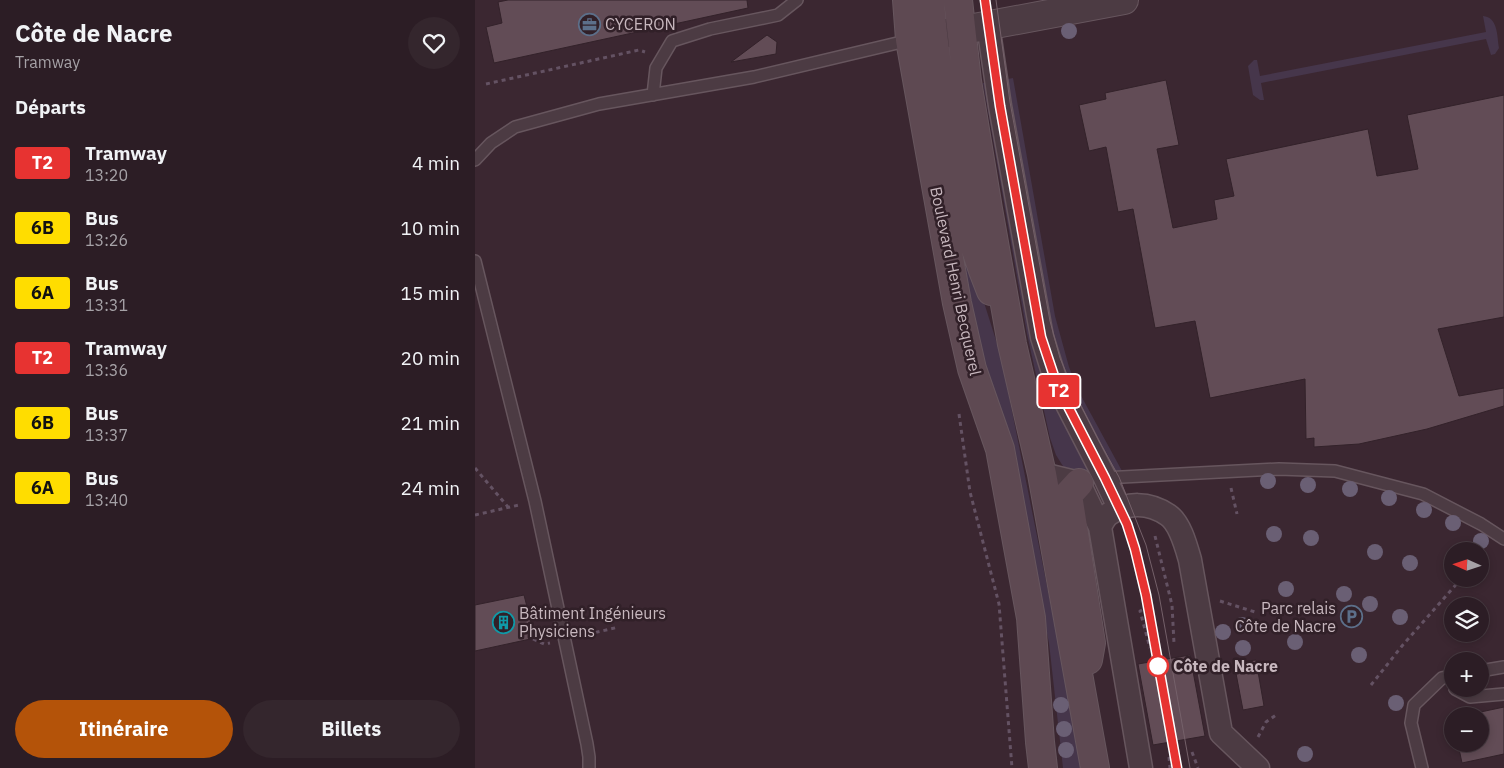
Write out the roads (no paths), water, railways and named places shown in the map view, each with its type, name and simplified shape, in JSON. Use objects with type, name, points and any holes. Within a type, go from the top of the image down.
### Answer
[{"type":"main road","name":"Boulevard Henri Becquerel","points":[[907,0],[921,38],[977,257],[1012,344]]},
{"type":"main road","name":"Boulevard Henri Becquerel","points":[[930,0],[921,38],[957,303],[972,368],[999,450],[1031,618],[1043,768]]},
{"type":"main road","name":"Boulevard Henri Becquerel","points":[[958,0],[967,81],[1012,344],[1042,474],[1095,768]]},
{"type":"main road","points":[[1079,483],[1068,495],[1091,643],[1082,702]]},
{"type":"street","points":[[921,38],[1124,0]]},
{"type":"street","points":[[988,25],[1000,106],[1041,337],[1057,385],[1120,510]]},
{"type":"street","points":[[1042,474],[1079,483],[1100,527],[1141,768]]},
{"type":"street","points":[[1100,527],[1108,515],[1131,504],[1145,505],[1169,515],[1183,535],[1190,560],[1221,734],[1258,768]]},
{"type":"lane","points":[[653,95],[656,68],[672,41],[710,29],[778,15],[797,0]]},
{"type":"lane","points":[[475,160],[491,143],[515,126],[599,104],[754,78],[921,38]]},
{"type":"lane","points":[[475,261],[535,501],[587,744],[589,768]]},
{"type":"lane","points":[[1079,483],[1105,478],[1279,469],[1335,470],[1423,494],[1481,524],[1504,539]]},
{"type":"lane","points":[[1489,670],[1504,667]]},
{"type":"lane","points":[[1422,768],[1411,722],[1414,705],[1444,680]]},
{"type":"lane","points":[[1489,695],[1504,694]]},
{"type":"tram line","points":[[985,0],[1000,106],[1042,337],[1057,385],[1127,524],[1135,549],[1146,595],[1177,768]]},
{"type":"tram line","name":"T2","points":[[985,0],[1000,106],[1041,337],[1057,385],[1127,524],[1135,549],[1146,595],[1177,768]]},
{"type":"tram line","points":[[996,0],[1010,102],[1050,321],[1060,358],[1076,396],[1119,477],[1146,545],[1159,595],[1190,768]]},
{"type":"place","name":"CYCERON","points":[[589,24]]},
{"type":"place","name":"Parc relais Côte de Nacre","points":[[1352,617]]},
{"type":"place","name":"Bâtiment Ingénieurs Physiciens","points":[[503,622]]},
{"type":"place","name":"Côte de Nacre","points":[[1158,666]]}]
